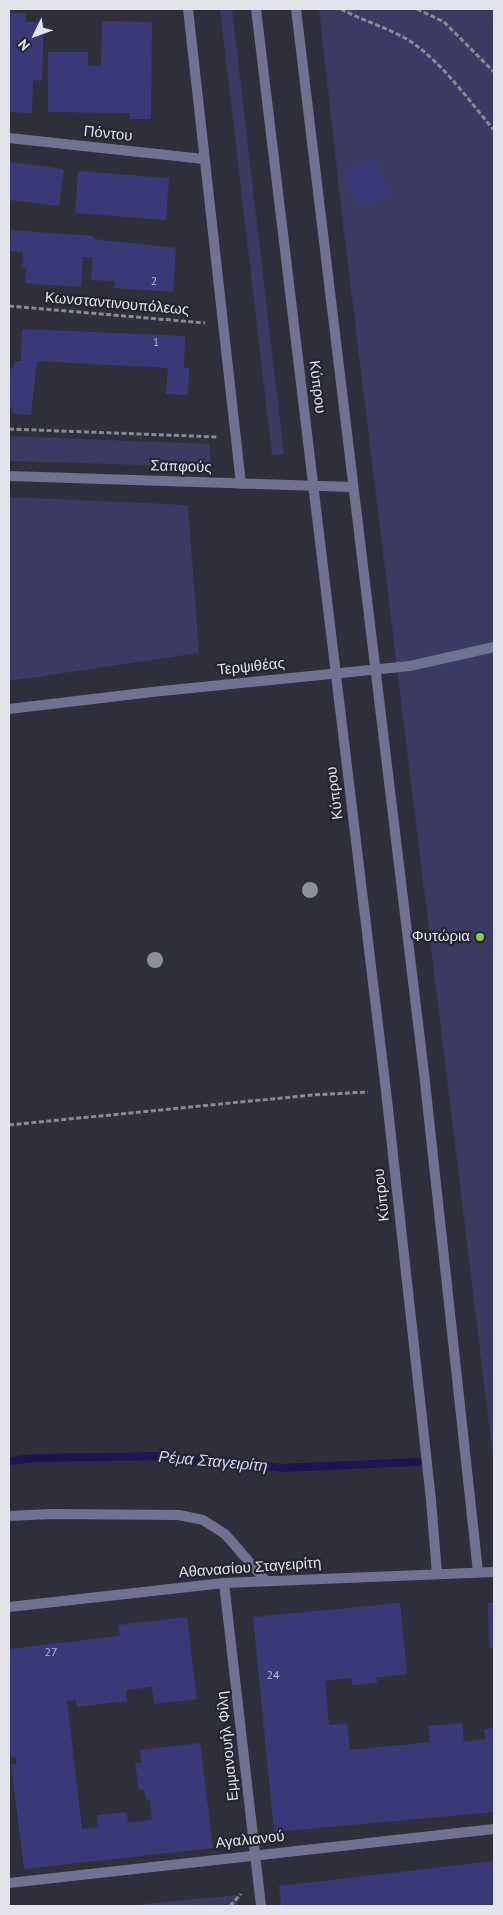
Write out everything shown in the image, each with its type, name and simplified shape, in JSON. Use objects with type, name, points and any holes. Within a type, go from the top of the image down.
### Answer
[{"type":"street","points":[[188,9],[241,484]]},
{"type":"street","name":"Κύπρου","points":[[256,9],[386,1091],[432,1500],[437,1574]]},
{"type":"street","name":"Κύπρου","points":[[296,9],[374,670],[424,1073],[478,1572]]},
{"type":"street","name":"Πόντου","points":[[9,138],[204,159]]},
{"type":"street","name":"Σαπφούς","points":[[9,476],[352,487]]},
{"type":"street","name":"Τερψιθέας","points":[[9,709],[429,663],[494,647]]},
{"type":"street","points":[[9,1516],[50,1514],[179,1514],[203,1520],[225,1534],[266,1581]]},
{"type":"street","name":"Αθανασίου Σταγειρίτη","points":[[9,1607],[224,1583],[494,1572]]},
{"type":"street","name":"Εμμανουήλ Φίλη","points":[[224,1583],[261,1906]]},
{"type":"street","name":"Αγαλιανού","points":[[9,1883],[255,1854],[494,1829]]},
{"type":"path","points":[[341,9],[409,41],[425,53],[444,70],[494,130]]},
{"type":"path","points":[[418,9],[444,22],[494,72]]},
{"type":"path","name":"Κωνσταντινουπόλεως","points":[[9,306],[223,324]]},
{"type":"path","points":[[9,429],[236,438]]},
{"type":"path","points":[[9,1125],[302,1096],[386,1091]]},
{"type":"shaded area","points":[[220,9],[232,9],[284,455],[272,455]]},
{"type":"shaded area","points":[[319,9],[494,9],[494,1465],[343,224]]},
{"type":"shaded area","points":[[9,436],[209,444],[211,467],[9,461]]},
{"type":"shaded area","points":[[9,497],[188,505],[199,653],[9,681]]},
{"type":"shaded area","points":[[236,1895],[238,1906],[124,1906]]},
{"type":"building","points":[[9,13],[26,13],[26,22],[44,22],[42,81],[33,80],[32,113],[9,112]]},
{"type":"building","points":[[102,21],[152,22],[151,119],[130,119],[130,113],[48,112],[48,52],[88,52],[88,66],[101,66]]},
{"type":"building","points":[[375,159],[391,196],[360,209],[344,172]]},
{"type":"building","points":[[9,162],[64,169],[59,206],[9,200]]},
{"type":"building","points":[[78,171],[169,178],[166,220],[75,213]]},
{"type":"building","points":[[11,230],[94,236],[94,239],[176,248],[173,292],[114,288],[115,281],[91,280],[93,257],[83,257],[81,287],[25,283],[26,268],[22,268],[23,252],[10,251]]},
{"type":"building","points":[[22,329],[185,336],[184,368],[189,368],[188,395],[166,394],[168,368],[37,361],[31,415],[13,414],[12,407],[9,407],[9,368],[13,369],[15,361],[21,361]]},
{"type":"building","points":[[400,1603],[407,1674],[376,1677],[377,1683],[352,1685],[351,1678],[325,1681],[329,1725],[347,1724],[350,1750],[430,1742],[428,1726],[462,1723],[464,1742],[485,1739],[484,1729],[494,1728],[494,1812],[274,1832],[253,1617]]},
{"type":"building","points":[[488,1603],[494,1603],[494,1648],[489,1648]]},
{"type":"building","points":[[187,1617],[197,1699],[154,1704],[152,1687],[126,1690],[127,1701],[77,1707],[76,1700],[67,1701],[82,1829],[98,1827],[97,1815],[127,1812],[128,1823],[152,1820],[150,1800],[146,1800],[144,1789],[139,1790],[135,1763],[141,1763],[140,1750],[200,1743],[213,1848],[24,1869],[11,1765],[16,1764],[16,1757],[11,1758],[9,1742],[9,1649],[120,1636],[118,1625]]},
{"type":"building","points":[[494,1861],[494,1906],[281,1906],[279,1886]]},
{"type":"waterway","name":"Ρέμα Σταγειρίτη","points":[[9,1461],[36,1458],[160,1456],[282,1468],[418,1462]]},
{"type":"place","name":"Φυτώρια","points":[[480,937]]}]
